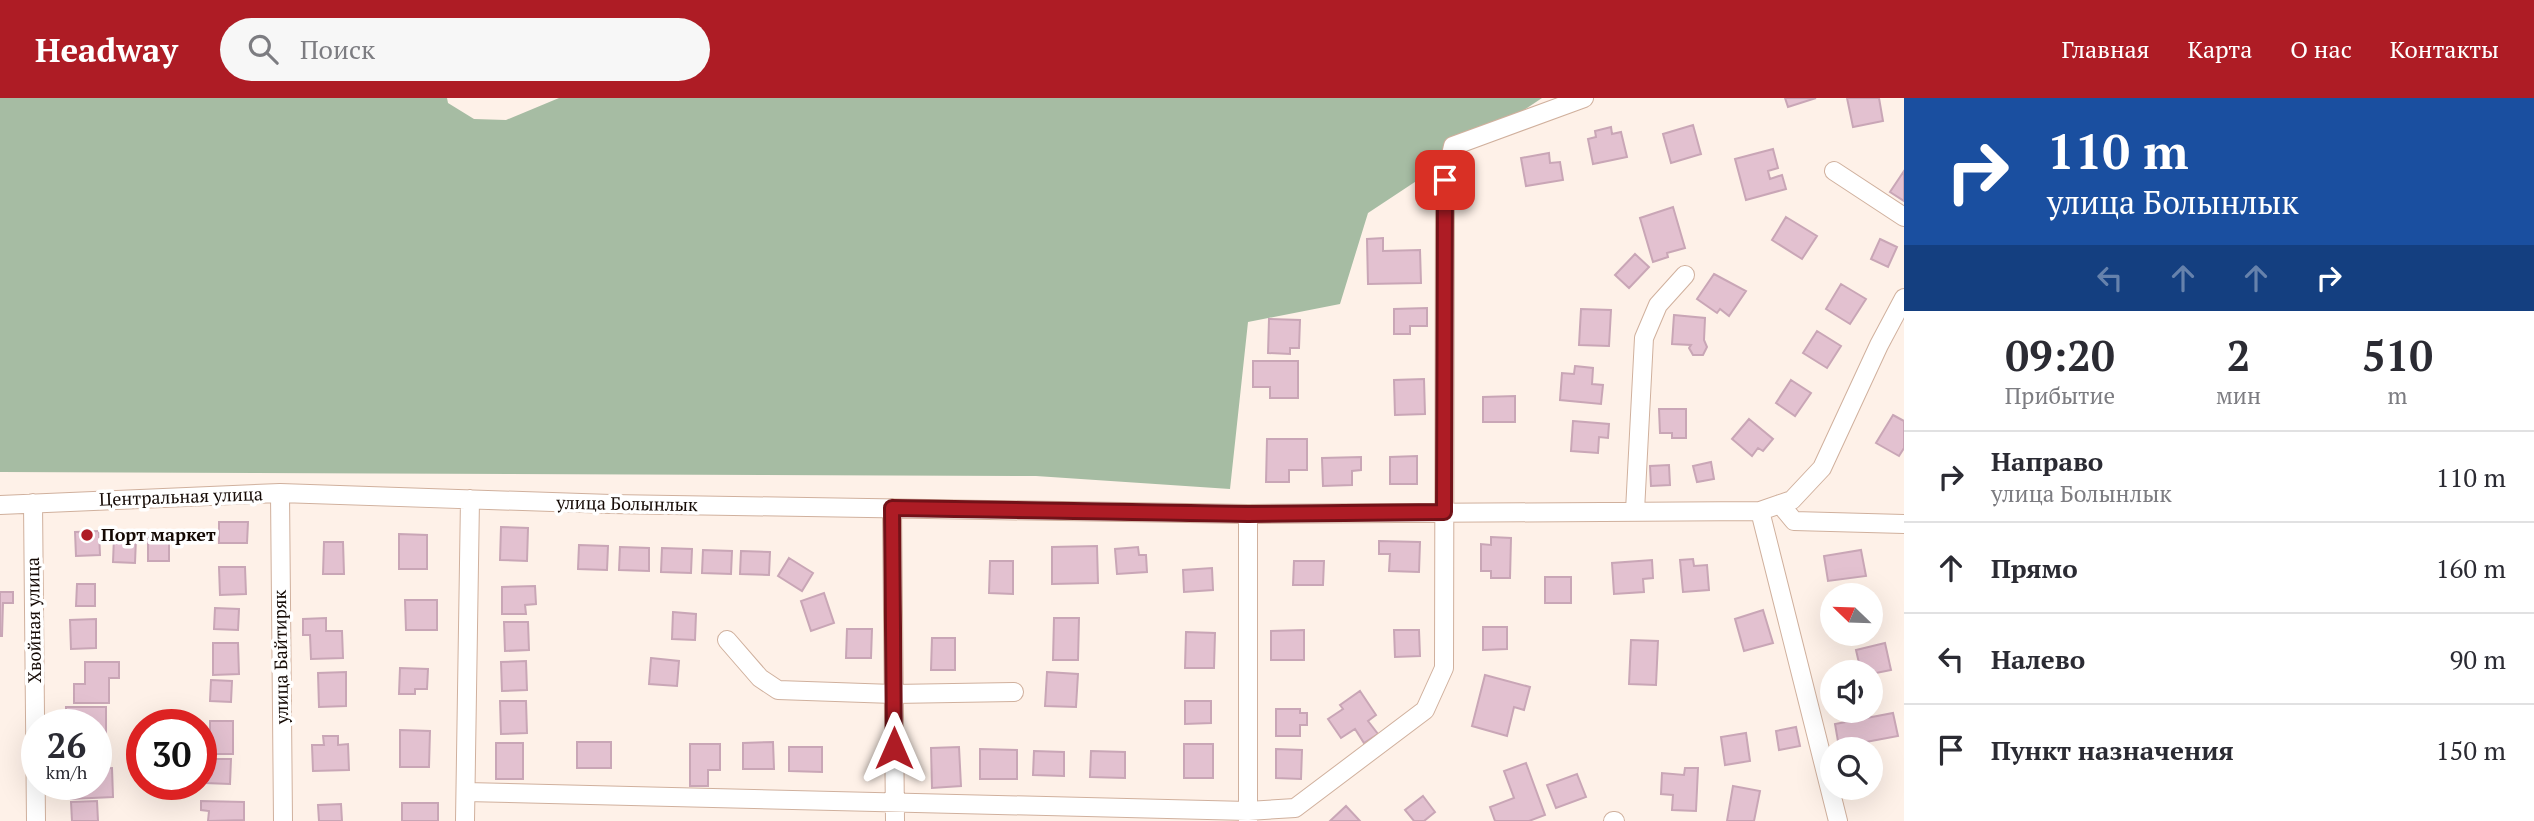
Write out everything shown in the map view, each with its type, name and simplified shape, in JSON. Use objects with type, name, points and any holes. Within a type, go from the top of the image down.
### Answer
[{"type":"street","points":[[466,792],[894,802],[1248,816],[1295,808],[1425,710],[1444,668],[1445,180],[1453,146],[1584,98]]},
{"type":"street","points":[[1835,170],[1904,216]]},
{"type":"street","points":[[1635,511],[1644,338],[1658,305],[1685,275]]},
{"type":"street","name":"улица Болынлык","points":[[361,495],[611,505],[1248,514],[1760,511],[1791,499],[1822,468],[1904,298]]},
{"type":"street","name":"Центральная улица","points":[[0,505],[280,493],[361,495]]},
{"type":"street","name":"улица Байтиряк","points":[[280,493],[283,821]]},
{"type":"street","points":[[465,821],[470,499]]},
{"type":"street","name":"Хвойная улица","points":[[33,503],[36,821]]},
{"type":"street","points":[[1780,504],[1794,521],[1904,524]]},
{"type":"street","points":[[892,508],[895,821]]},
{"type":"street","points":[[1760,511],[1838,821]]},
{"type":"street","points":[[1248,514],[1248,816]]},
{"type":"street","points":[[727,639],[760,678],[778,690],[894,694],[1014,692]]},
{"type":"green space","points":[[0,98],[447,98],[448,103],[474,119],[506,120],[559,98],[1542,98],[1368,213],[1340,304],[1248,322],[1230,489],[1036,476],[0,472]]},
{"type":"building","points":[[1785,98],[1816,98],[1788,107]]},
{"type":"building","points":[[1847,98],[1879,98],[1883,121],[1853,127]]},
{"type":"building","points":[[1693,125],[1701,154],[1671,163],[1663,134]]},
{"type":"building","points":[[1611,127],[1612,134],[1621,132],[1627,157],[1593,164],[1588,139],[1596,137],[1595,131]]},
{"type":"building","points":[[1773,149],[1778,168],[1768,171],[1770,179],[1782,175],[1786,189],[1746,200],[1735,159]]},
{"type":"building","points":[[1549,153],[1550,163],[1560,162],[1563,180],[1526,186],[1521,158]]},
{"type":"building","points":[[1904,171],[1904,201],[1890,192]]},
{"type":"building","points":[[1673,207],[1685,248],[1667,253],[1668,257],[1653,262],[1640,218]]},
{"type":"building","points":[[1786,217],[1817,236],[1802,259],[1772,240]]},
{"type":"building","points":[[1383,238],[1383,251],[1420,250],[1421,283],[1368,284],[1367,239]]},
{"type":"building","points":[[1880,239],[1897,247],[1888,267],[1871,259]]},
{"type":"building","points":[[1635,254],[1649,267],[1629,288],[1615,275]]},
{"type":"building","points":[[1714,274],[1746,291],[1729,316],[1720,309],[1717,313],[1697,299]]},
{"type":"building","points":[[1841,284],[1866,299],[1850,324],[1826,309]]},
{"type":"building","points":[[1427,308],[1427,326],[1410,326],[1410,334],[1394,334],[1394,309]]},
{"type":"building","points":[[1581,309],[1611,310],[1609,346],[1579,345]]},
{"type":"building","points":[[1674,315],[1705,318],[1704,340],[1707,347],[1703,355],[1693,355],[1689,348],[1691,345],[1672,344]]},
{"type":"building","points":[[1269,319],[1300,320],[1299,348],[1290,348],[1290,354],[1268,353]]},
{"type":"building","points":[[1817,331],[1841,346],[1827,368],[1803,353]]},
{"type":"building","points":[[1253,361],[1298,361],[1298,398],[1270,398],[1270,387],[1253,387]]},
{"type":"building","points":[[1575,366],[1593,368],[1592,384],[1603,385],[1601,404],[1560,400],[1562,373],[1574,374]]},
{"type":"building","points":[[1424,379],[1425,414],[1395,415],[1394,380]]},
{"type":"building","points":[[1791,380],[1811,393],[1795,416],[1776,403]]},
{"type":"building","points":[[1515,396],[1515,422],[1483,422],[1483,397]]},
{"type":"building","points":[[1659,409],[1686,409],[1686,438],[1672,438],[1672,433],[1660,433]]},
{"type":"building","points":[[1893,415],[1904,421],[1904,448],[1899,456],[1876,443]]},
{"type":"building","points":[[1749,419],[1773,439],[1763,451],[1758,448],[1752,456],[1732,439]]},
{"type":"building","points":[[1573,421],[1609,424],[1608,438],[1599,437],[1598,453],[1571,451]]},
{"type":"building","points":[[1267,439],[1307,439],[1307,470],[1289,470],[1289,482],[1266,482]]},
{"type":"building","points":[[1417,456],[1417,484],[1390,484],[1390,457]]},
{"type":"building","points":[[1361,457],[1361,470],[1352,471],[1352,485],[1323,486],[1322,458]]},
{"type":"building","points":[[1711,462],[1714,479],[1697,482],[1693,466]]},
{"type":"building","points":[[1669,465],[1670,485],[1651,486],[1650,466]]},
{"type":"building","points":[[219,522],[248,522],[247,543],[219,543]]},
{"type":"building","points":[[501,527],[528,528],[527,561],[500,560]]},
{"type":"building","points":[[99,531],[100,555],[76,556],[75,532]]},
{"type":"building","points":[[148,534],[169,534],[169,561],[148,561]]},
{"type":"building","points":[[399,534],[427,535],[427,569],[399,569]]},
{"type":"building","points":[[114,537],[136,538],[135,563],[113,562]]},
{"type":"building","points":[[1491,537],[1511,538],[1510,578],[1491,578],[1491,571],[1481,571],[1481,544],[1491,545]]},
{"type":"building","points":[[1379,541],[1420,542],[1419,572],[1389,571],[1390,554],[1379,554]]},
{"type":"building","points":[[324,542],[343,542],[344,574],[323,574]]},
{"type":"building","points":[[579,545],[608,546],[607,570],[578,569]]},
{"type":"building","points":[[1097,546],[1098,583],[1052,584],[1052,547]]},
{"type":"building","points":[[620,547],[649,548],[649,571],[619,570]]},
{"type":"building","points":[[1138,547],[1139,555],[1146,555],[1147,572],[1117,574],[1115,549]]},
{"type":"building","points":[[662,548],[692,549],[691,573],[661,572]]},
{"type":"building","points":[[703,550],[732,551],[731,574],[702,573]]},
{"type":"building","points":[[1861,550],[1866,576],[1828,581],[1824,556]]},
{"type":"building","points":[[741,551],[770,552],[769,575],[740,574]]},
{"type":"building","points":[[789,558],[813,573],[802,591],[778,576]]},
{"type":"building","points":[[1693,559],[1694,566],[1707,565],[1709,590],[1683,592],[1680,560]]},
{"type":"building","points":[[1652,560],[1653,578],[1643,579],[1644,592],[1614,594],[1612,563]]},
{"type":"building","points":[[990,561],[1013,561],[1013,594],[989,593]]},
{"type":"building","points":[[1294,561],[1324,561],[1323,585],[1293,585]]},
{"type":"building","points":[[219,567],[245,567],[246,594],[220,595]]},
{"type":"building","points":[[1212,568],[1213,590],[1184,592],[1183,570]]},
{"type":"building","points":[[1545,577],[1571,577],[1571,603],[1545,603]]},
{"type":"building","points":[[77,584],[95,584],[95,606],[76,606]]},
{"type":"building","points":[[535,586],[536,604],[525,605],[526,614],[502,614],[502,587]]},
{"type":"building","points":[[0,592],[13,592],[13,603],[3,603],[2,636],[0,636]]},
{"type":"building","points":[[824,593],[834,623],[811,631],[801,601]]},
{"type":"building","points":[[405,600],[437,600],[437,630],[406,630]]},
{"type":"building","points":[[215,608],[239,609],[238,630],[214,629]]},
{"type":"building","points":[[1763,610],[1773,643],[1744,651],[1735,619]]},
{"type":"building","points":[[673,612],[696,614],[695,640],[672,639]]},
{"type":"building","points":[[326,618],[326,631],[342,631],[343,658],[311,659],[310,635],[303,635],[303,619]]},
{"type":"building","points":[[1054,618],[1079,618],[1078,660],[1053,660]]},
{"type":"building","points":[[96,619],[96,648],[71,649],[70,620]]},
{"type":"building","points":[[504,622],[528,622],[529,650],[505,651]]},
{"type":"building","points":[[1483,627],[1507,627],[1507,649],[1483,650]]},
{"type":"building","points":[[847,629],[872,629],[871,658],[846,658]]},
{"type":"building","points":[[1304,630],[1304,660],[1271,660],[1271,631]]},
{"type":"building","points":[[1394,630],[1419,630],[1420,656],[1395,657]]},
{"type":"building","points":[[1186,632],[1215,633],[1214,668],[1185,668]]},
{"type":"building","points":[[932,638],[955,638],[955,670],[931,670]]},
{"type":"building","points":[[1631,640],[1658,641],[1656,685],[1629,684]]},
{"type":"building","points":[[213,643],[238,643],[239,674],[213,675]]},
{"type":"building","points":[[1883,643],[1891,670],[1883,672],[1883,660],[1858,660],[1856,650],[1883,646]]},
{"type":"building","points":[[651,658],[679,661],[677,686],[649,684]]},
{"type":"building","points":[[526,661],[527,690],[502,691],[501,662]]},
{"type":"building","points":[[85,662],[119,662],[119,678],[109,678],[109,703],[74,703],[74,684],[85,684]]},
{"type":"building","points":[[400,668],[428,669],[427,689],[415,689],[415,694],[399,694]]},
{"type":"building","points":[[346,672],[346,706],[319,707],[318,673]]},
{"type":"building","points":[[1047,672],[1078,674],[1076,707],[1045,706]]},
{"type":"building","points":[[1485,675],[1530,687],[1524,710],[1514,707],[1507,736],[1472,726]]},
{"type":"building","points":[[211,680],[232,681],[231,702],[210,701]]},
{"type":"building","points":[[1360,691],[1376,715],[1368,721],[1378,734],[1364,743],[1355,729],[1341,738],[1328,719],[1343,709],[1340,705]]},
{"type":"building","points":[[500,701],[526,701],[527,733],[501,734]]},
{"type":"building","points":[[1185,701],[1211,701],[1211,723],[1185,724]]},
{"type":"building","points":[[66,707],[106,707],[106,709]]},
{"type":"building","points":[[1276,709],[1300,709],[1300,713],[1307,713],[1307,725],[1300,725],[1300,736],[1276,736]]},
{"type":"building","points":[[1893,713],[1898,736],[1883,739],[1837,737],[1835,724],[1883,723],[1883,715]]},
{"type":"building","points":[[217,721],[233,721],[233,754],[217,754]]},
{"type":"building","points":[[1796,727],[1800,746],[1779,750],[1776,731]]},
{"type":"building","points":[[400,730],[430,731],[429,767],[400,767]]},
{"type":"building","points":[[1746,733],[1750,761],[1725,765],[1721,737]]},
{"type":"building","points":[[323,736],[338,736],[338,745],[348,744],[349,770],[313,771],[312,745],[324,745]]},
{"type":"building","points":[[577,742],[611,742],[611,768],[577,768]]},
{"type":"building","points":[[773,742],[774,769],[743,769],[743,743]]},
{"type":"building","points":[[496,743],[523,743],[523,779],[496,779]]},
{"type":"building","points":[[690,744],[720,744],[720,770],[708,770],[708,786],[690,786]]},
{"type":"building","points":[[1184,744],[1213,744],[1213,778],[1184,778]]},
{"type":"building","points":[[789,747],[822,747],[822,772],[789,771]]},
{"type":"building","points":[[959,747],[961,786],[932,788],[931,748]]},
{"type":"building","points":[[980,749],[1017,750],[1017,779],[980,779]]},
{"type":"building","points":[[1276,749],[1302,750],[1301,779],[1276,778]]},
{"type":"building","points":[[1034,751],[1064,752],[1064,776],[1033,775]]},
{"type":"building","points":[[1091,751],[1125,752],[1125,778],[1090,777]]},
{"type":"building","points":[[217,759],[231,759],[230,784],[217,783]]},
{"type":"building","points":[[1526,763],[1545,815],[1529,821],[1495,821],[1490,807],[1514,798],[1504,771]]},
{"type":"building","points":[[1685,768],[1698,768],[1696,811],[1672,810],[1673,795],[1661,794],[1662,773],[1684,775]]},
{"type":"building","points":[[1577,774],[1586,797],[1556,808],[1547,785]]},
{"type":"building","points":[[1733,786],[1760,791],[1754,821],[1727,821]]},
{"type":"building","points":[[1423,796],[1435,812],[1424,821],[1414,821],[1405,810]]},
{"type":"building","points":[[97,801],[98,821],[72,821],[71,802]]},
{"type":"building","points":[[201,801],[244,802],[244,820],[208,821],[209,811],[201,810]]},
{"type":"building","points":[[402,803],[438,803],[438,821],[402,821]]},
{"type":"building","points":[[341,804],[342,821],[319,821],[318,805]]},
{"type":"building","points":[[1346,806],[1360,821],[1330,821]]},
{"type":"place","name":"Порт маркет","points":[[87,535]]},
{"type":"route","points":[[894,748],[892,508],[1248,514],[1444,512],[1445,180]]}]
